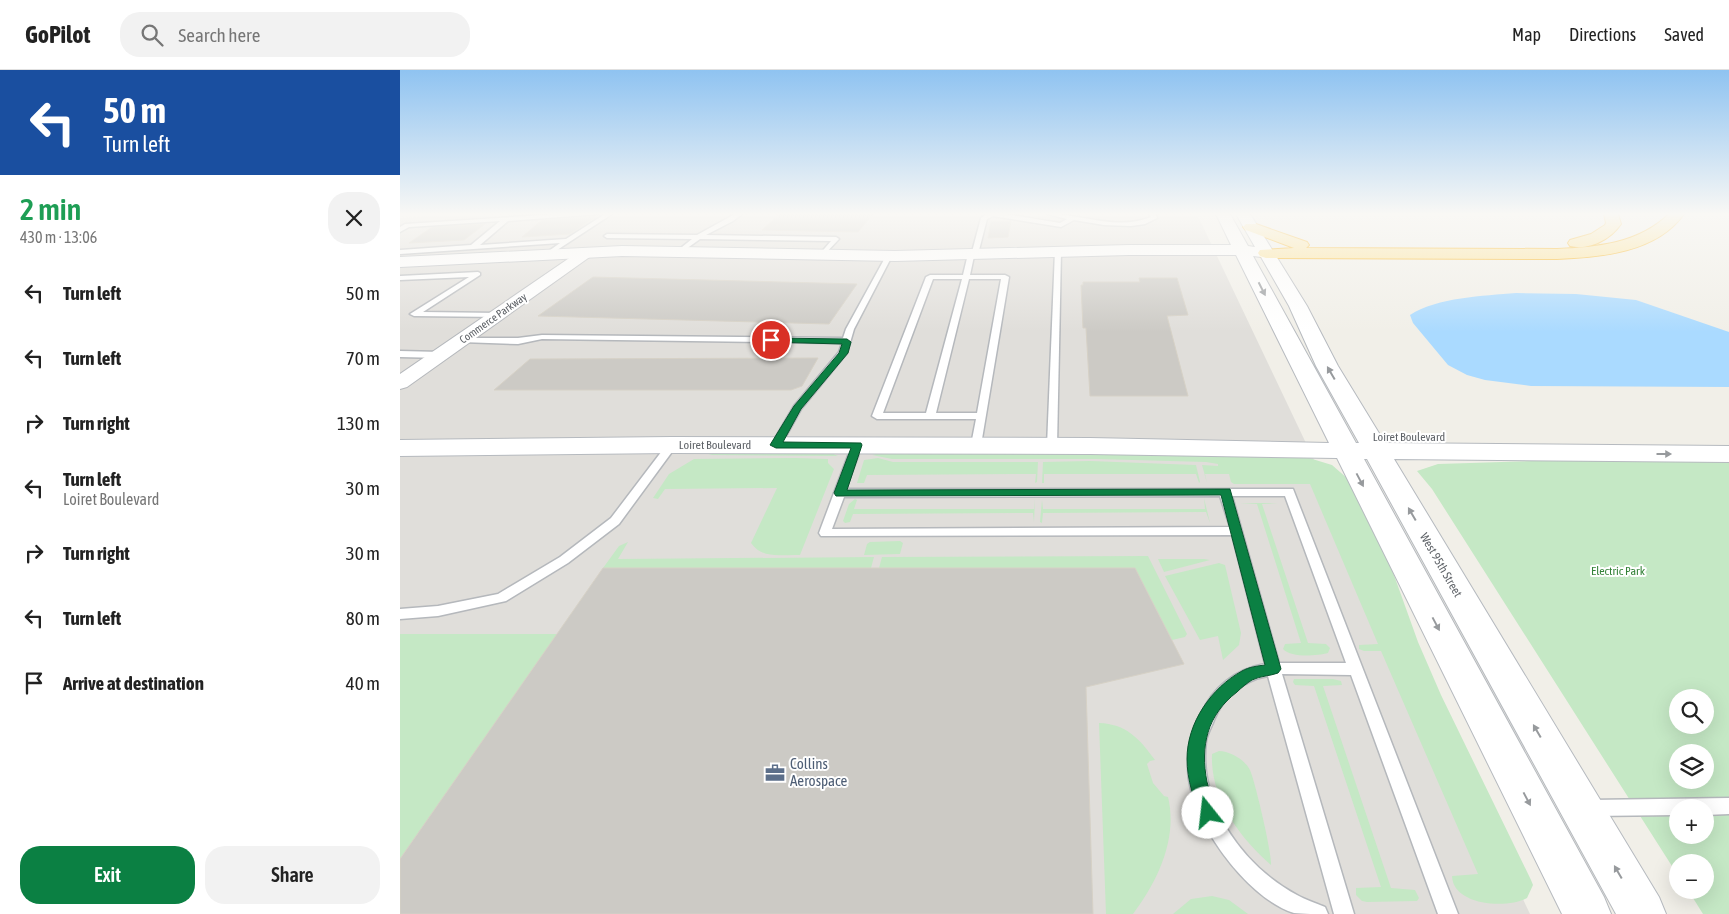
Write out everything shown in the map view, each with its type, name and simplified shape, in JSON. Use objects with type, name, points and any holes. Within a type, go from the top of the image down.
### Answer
[{"type":"highway","points":[[1277,253],[1296,262],[1312,253]]},
{"type":"street","points":[[403,262],[571,253]]},
{"type":"street","name":"Commerce Parkway","points":[[400,383],[585,253]]},
{"type":"street","points":[[745,253],[889,256],[990,253]]},
{"type":"street","name":"West 95th Street","points":[[1262,253],[1587,914]]},
{"type":"street","name":"West 95th Street","points":[[1263,253],[1327,366],[1357,444],[1581,808],[1642,914]]},
{"type":"street","name":"Loiret Boulevard","points":[[400,448],[672,445],[1723,445]]},
{"type":"lane","points":[[403,262],[444,253]]},
{"type":"lane","points":[[458,259],[465,253]]},
{"type":"lane","points":[[1052,446],[1058,253]]},
{"type":"lane","points":[[930,416],[973,254]]},
{"type":"lane","points":[[776,445],[797,408],[843,353],[850,329],[889,256]]},
{"type":"lane","points":[[400,278],[478,274],[414,314],[498,315]]},
{"type":"lane","points":[[976,446],[1005,277],[930,277],[877,416],[981,416]]},
{"type":"lane","points":[[461,340],[518,340],[542,337],[847,342]]},
{"type":"lane","points":[[400,354],[441,355]]},
{"type":"lane","points":[[400,614],[438,611],[501,598],[564,560],[615,521],[672,445]]},
{"type":"lane","points":[[857,445],[825,533],[1237,531]]},
{"type":"lane","points":[[1226,492],[1273,669],[1344,914]]},
{"type":"lane","points":[[840,493],[1288,492],[1448,914]]},
{"type":"lane","points":[[1318,914],[1281,897],[1247,869],[1224,842],[1208,813],[1199,784],[1196,760],[1198,736],[1206,716],[1218,697],[1248,675],[1273,669],[1355,668]]},
{"type":"lane","points":[[1581,808],[1729,806]]},
{"type":"shaded area","points":[[400,253],[1216,253],[1530,914],[400,914]]},
{"type":"green space","points":[[1200,452],[1245,457],[1309,458],[1332,465],[1348,479],[1390,564],[1418,642],[1441,695],[1531,880],[1533,885],[1527,898],[1507,903],[1483,902],[1461,894],[1455,886],[1452,876],[1478,874],[1381,651],[1364,651],[1359,649],[1359,645],[1378,644],[1310,484],[1234,484],[1231,482],[1229,474],[1205,474],[1207,483],[1202,465],[1218,466],[1218,464],[1206,462],[1096,459],[892,459],[872,455],[880,453]]},
{"type":"green space","points":[[717,453],[831,453],[838,456],[708,455]]},
{"type":"green space","points":[[878,458],[893,462],[1038,462],[1037,482],[1035,483],[1036,474],[867,475],[864,483],[857,483],[864,460]]},
{"type":"green space","points":[[694,459],[828,459],[828,463],[834,469],[800,555],[767,554],[761,552],[751,543],[777,488],[665,489],[658,499],[653,498],[669,474]]},
{"type":"green space","name":"Electric Park","points":[[1594,459],[1729,459],[1729,914],[1703,914],[1694,899],[1714,899],[1714,854],[1669,854],[1669,861],[1432,489],[1417,471],[1438,464]]},
{"type":"green space","points":[[1090,461],[1196,465],[1200,482],[1196,474],[1044,474],[1044,483],[1042,483],[1043,462]]},
{"type":"green space","points":[[1204,498],[1210,523],[1206,512],[1043,513],[1042,523],[1040,522],[1042,500],[1043,509],[1205,509]]},
{"type":"green space","points":[[855,499],[857,500],[854,509],[1034,509],[1035,499],[1034,522],[1033,513],[853,514],[850,522],[845,523],[843,521],[849,504]]},
{"type":"green space","points":[[1240,503],[1278,503],[1262,504],[1308,643],[1326,644],[1330,648],[1328,653],[1298,655],[1283,649],[1285,644],[1301,643],[1257,504]]},
{"type":"green space","points":[[900,541],[903,543],[900,554],[864,555],[867,544],[870,542]]},
{"type":"green space","points":[[628,542],[618,559],[874,557],[871,568],[603,568],[619,546]]},
{"type":"green space","points":[[1148,556],[1187,634],[1185,637],[1172,640],[1135,568],[879,568],[882,557]]},
{"type":"green space","points":[[1158,559],[1204,559],[1210,560],[1164,572]]},
{"type":"green space","points":[[1219,563],[1225,565],[1241,633],[1239,645],[1223,660],[1218,636],[1200,640],[1165,576]]},
{"type":"green space","points":[[400,634],[558,634],[400,859]]},
{"type":"green space","points":[[1294,679],[1333,679],[1341,681],[1342,685],[1323,686],[1391,888],[1415,890],[1419,898],[1417,901],[1367,902],[1362,901],[1356,895],[1356,888],[1381,887],[1314,686],[1295,685]]},
{"type":"green space","points":[[1099,723],[1124,729],[1143,745],[1155,760],[1147,764],[1153,783],[1164,796],[1168,797],[1170,828],[1164,858],[1150,888],[1133,914],[1106,914]]},
{"type":"green space","points":[[1219,751],[1237,757],[1250,770],[1263,818],[1271,865],[1248,842],[1229,816],[1221,801],[1216,786],[1212,754]]},
{"type":"green space","points":[[1212,896],[1229,900],[1248,914],[1173,914],[1191,899]]},
{"type":"water","points":[[1516,293],[1576,294],[1636,300],[1729,332],[1729,387],[1531,386],[1485,380],[1467,375],[1448,365],[1413,323],[1410,315],[1434,304],[1447,301]]},
{"type":"building","points":[[593,277],[857,284],[829,324],[538,316]]},
{"type":"building","points":[[1139,278],[1177,278],[1188,315],[1167,316],[1188,396],[1090,396],[1086,328],[1083,328],[1081,285],[1083,285],[1083,282],[1140,282]]},
{"type":"building","points":[[818,358],[802,386],[791,390],[494,390],[530,359]]},
{"type":"building","name":"Collins Aerospace","points":[[603,568],[1135,568],[1184,664],[1086,687],[1093,914],[400,914],[400,859]]},
{"type":"place","name":"Collins Aerospace","points":[[775,773]]},
{"type":"route","points":[[771,340],[847,342],[843,353],[797,408],[776,445],[857,445],[840,493],[1226,492],[1273,669],[1248,675],[1235,684],[1218,697],[1206,716],[1198,736],[1196,760],[1199,784],[1208,813]]}]
